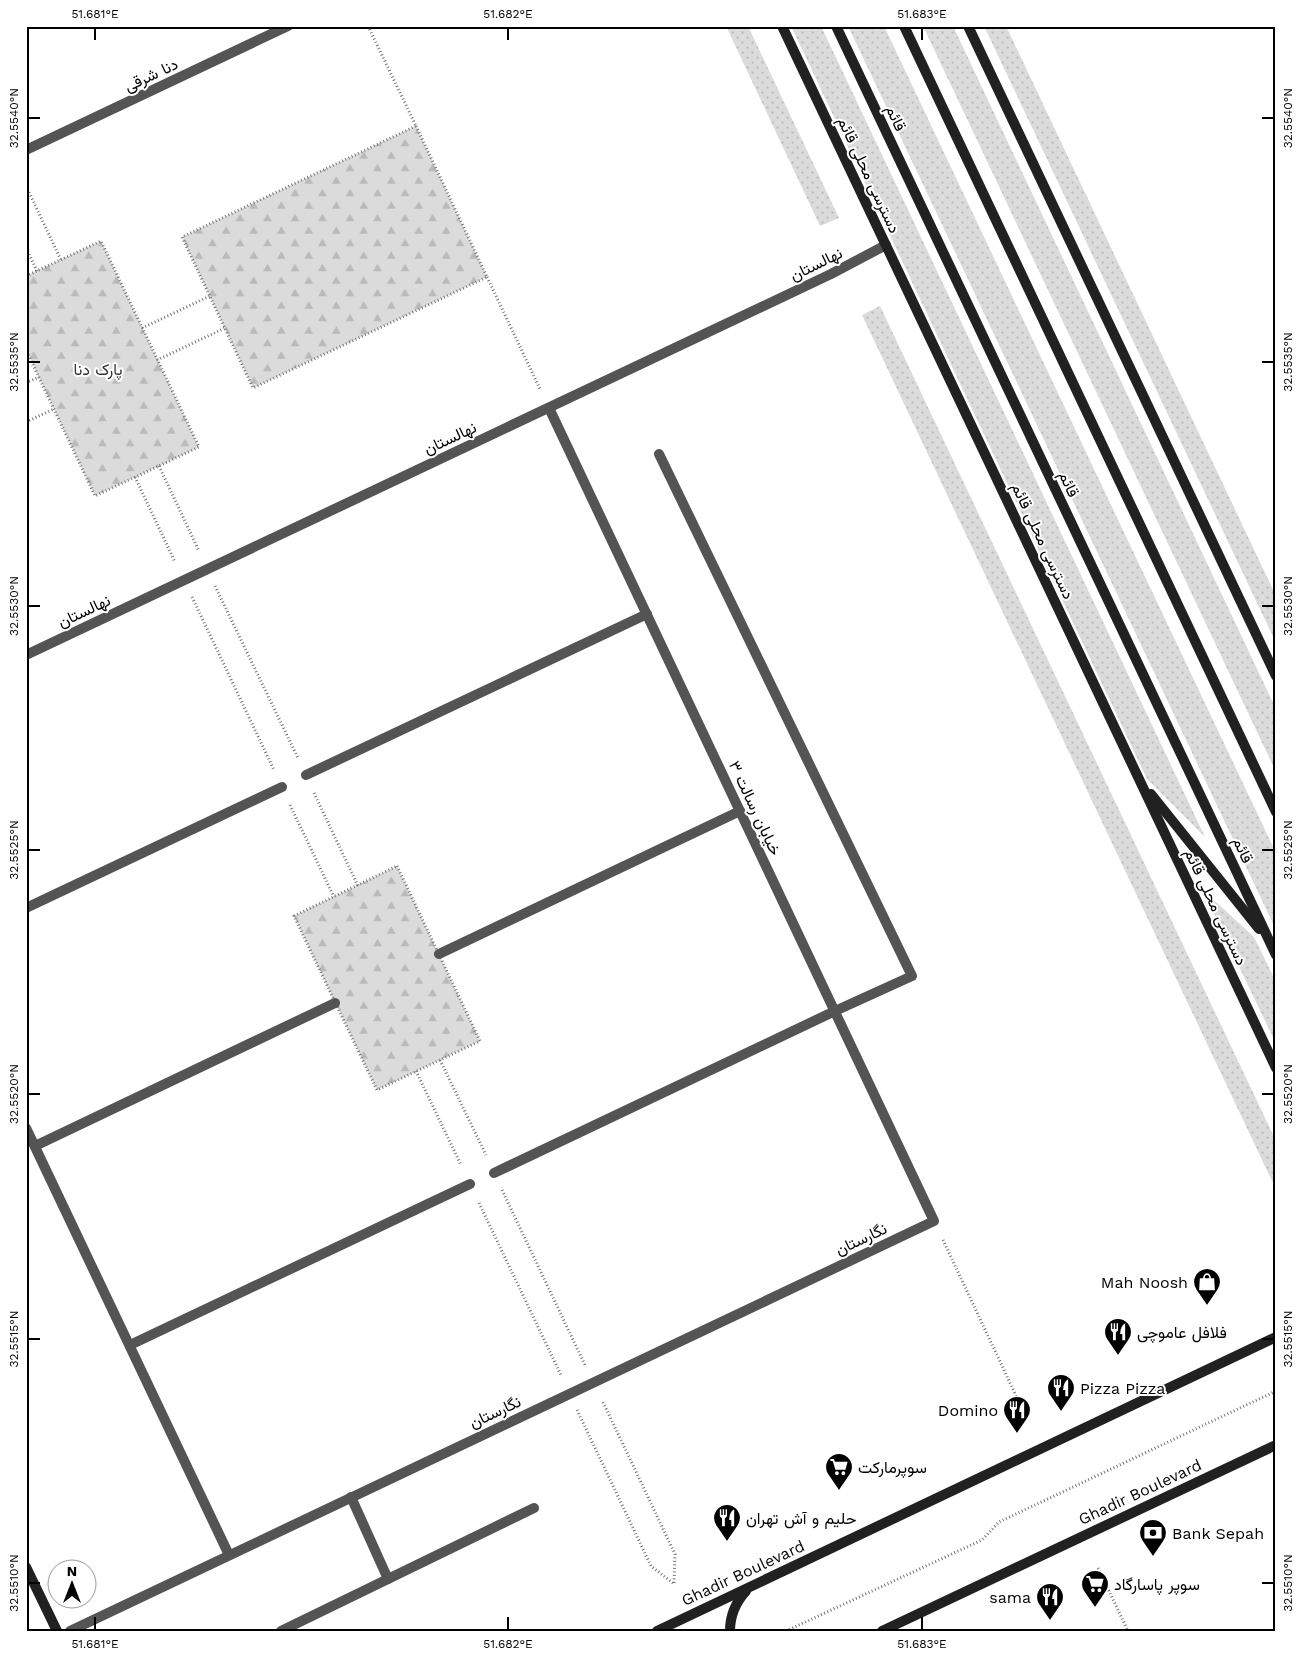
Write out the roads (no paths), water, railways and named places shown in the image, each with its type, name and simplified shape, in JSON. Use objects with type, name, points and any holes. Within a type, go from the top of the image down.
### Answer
[{"type":"main road","name":"دسترسی محلی قائم","points":[[782,26],[1276,1068]]},
{"type":"main road","name":"قائم","points":[[836,26],[1276,956]]},
{"type":"main road","points":[[904,26],[1276,812]]},
{"type":"main road","points":[[968,26],[1276,676]]},
{"type":"main road","points":[[1139,780],[1270,942]]},
{"type":"main road","name":"Ghadir Boulevard","points":[[657,1631],[1276,1338]]},
{"type":"main road","name":"Ghadir Boulevard","points":[[882,1631],[1276,1445]]},
{"type":"main road","points":[[26,1567],[56,1631]]},
{"type":"main road","points":[[730,1631],[730,1618],[735,1604],[745,1592],[757,1584]]},
{"type":"street","name":"دنا شرقی","points":[[26,150],[288,26]]},
{"type":"street","name":"نهالستان","points":[[26,655],[549,408],[886,246]]},
{"type":"street","name":"خیابان رسالت ۳","points":[[549,408],[934,1221]]},
{"type":"street","points":[[494,1173],[912,976],[659,454]]},
{"type":"street","points":[[306,775],[647,614]]},
{"type":"street","points":[[26,908],[282,787]]},
{"type":"street","points":[[439,954],[740,811]]},
{"type":"street","points":[[35,1146],[335,1003]]},
{"type":"street","points":[[26,1128],[229,1555]]},
{"type":"street","points":[[130,1345],[470,1184]]},
{"type":"street","name":"نگارستان","points":[[70,1631],[934,1221]]},
{"type":"street","points":[[351,1497],[388,1579]]},
{"type":"street","points":[[281,1631],[534,1508]]},
{"type":"place","name":"Mah Noosh","points":[[1207,1306]]},
{"type":"place","name":"فلافل عاموچی","points":[[1118,1356]]},
{"type":"place","name":"Pizza Pizza","points":[[1061,1412]]},
{"type":"place","name":"Domino","points":[[1017,1434]]},
{"type":"place","name":"سوپرمارکت","points":[[839,1491]]},
{"type":"place","name":"حلیم و آش تهران","points":[[727,1542]]},
{"type":"place","name":"Bank Sepah","points":[[1153,1557]]},
{"type":"place","name":"سوپر پاسارگاد","points":[[1095,1608]]},
{"type":"place","name":"sama","points":[[1050,1621]]},
{"type":"park label","name":"پارک دنا","points":[[98,369]]}]
